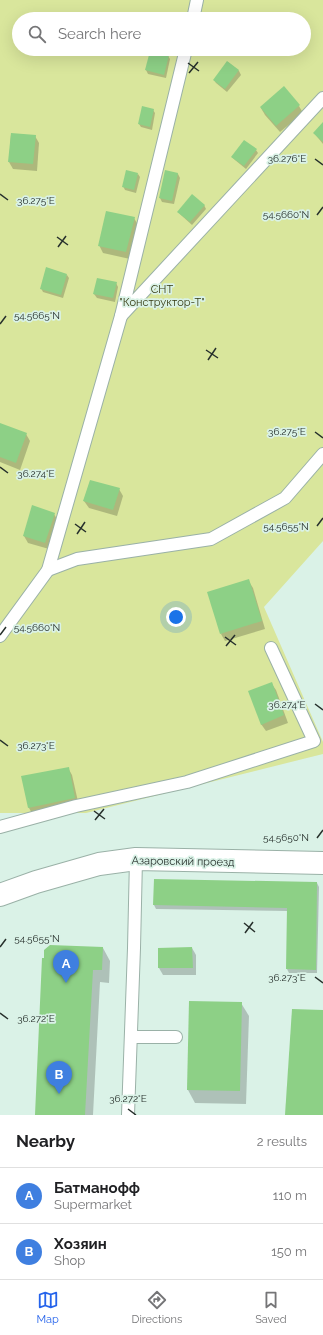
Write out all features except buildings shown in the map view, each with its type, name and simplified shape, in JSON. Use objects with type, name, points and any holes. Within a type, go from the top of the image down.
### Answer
[{"type":"street","name":"Азаровский проезд","points":[[0,895],[36,882],[99,864],[136,859],[323,863]]},
{"type":"lane","points":[[194,12],[197,0]]},
{"type":"lane","points":[[0,636],[48,570],[121,316],[184,56]]},
{"type":"lane","points":[[121,316],[323,98]]},
{"type":"lane","points":[[48,570],[77,559],[211,540],[285,498],[323,454]]},
{"type":"lane","points":[[0,827],[76,806],[187,782],[314,741],[272,648]]},
{"type":"lane","points":[[128,1115],[136,859]]},
{"type":"lane","points":[[131,1037],[176,1037]]},
{"type":"green space","name":"СНТ \"Конструктор-Т\"","points":[[0,0],[323,0],[323,541],[264,607],[323,742],[323,754],[86,813],[0,813]]},
{"type":"place","name":"Батманофф","points":[[66,983]]},
{"type":"place","name":"Хозяин","points":[[59,1094]]}]
